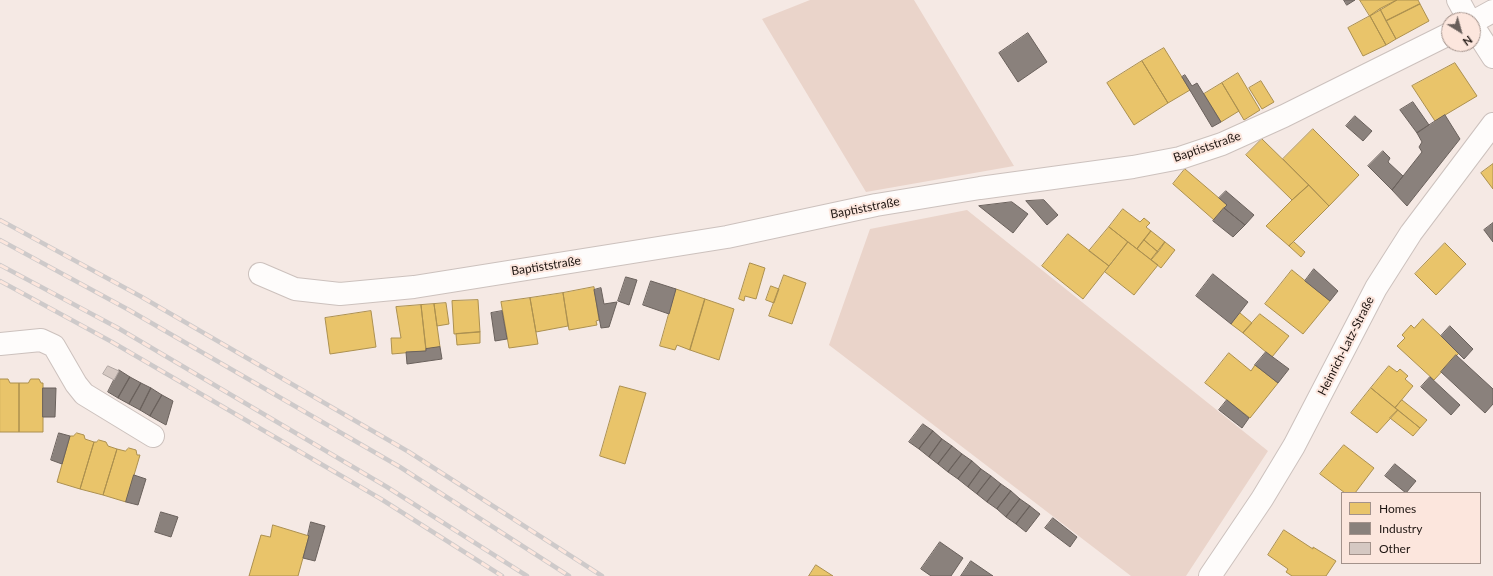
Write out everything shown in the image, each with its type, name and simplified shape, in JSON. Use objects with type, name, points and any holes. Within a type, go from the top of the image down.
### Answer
[{"type":"street","points":[[1458,0],[1465,12]]},
{"type":"street","points":[[1481,18],[1493,11]]},
{"type":"street","name":"Baptiststraße","points":[[260,274],[295,289],[340,294],[414,286],[727,237],[876,205],[980,188],[1133,167],[1180,158],[1222,144],[1284,116],[1441,38]]},
{"type":"street","points":[[1481,38],[1493,57]]},
{"type":"street","name":"Heinrich-Latz-Straße","points":[[1210,576],[1262,499],[1294,446],[1376,288],[1411,232],[1493,124]]},
{"type":"street","points":[[0,344],[41,340],[54,346],[76,384],[84,394],[153,436]]},
{"type":"shaded area","points":[[810,0],[914,0],[1014,166],[866,192],[762,19]]},
{"type":"shaded area","points":[[967,210],[1268,451],[1186,576],[1131,576],[829,345],[870,229]]},
{"type":"building: Homes","points":[[1360,0],[1397,0],[1370,16]]},
{"type":"building: Homes","points":[[1397,0],[1418,0],[1420,4],[1386,21],[1380,9]]},
{"type":"building: Homes","points":[[1420,4],[1429,21],[1396,39],[1386,21]]},
{"type":"building: Homes","points":[[1380,9],[1396,39],[1386,45],[1370,16]]},
{"type":"building: Homes","points":[[1370,16],[1386,45],[1363,56],[1348,28]]},
{"type":"building: Homes","points":[[1164,48],[1190,90],[1168,103],[1142,61]]},
{"type":"building: Homes","points":[[1142,61],[1168,103],[1134,125],[1107,83]]},
{"type":"building: Homes","points":[[1455,63],[1477,96],[1435,121],[1412,86]]},
{"type":"building: Homes","points":[[1238,73],[1260,110],[1244,120],[1222,83]]},
{"type":"building: Homes","points":[[1261,81],[1274,102],[1262,109],[1249,88]]},
{"type":"building: Homes","points":[[1222,83],[1239,111],[1221,122],[1204,94]]},
{"type":"building: Homes","points":[[1313,129],[1359,175],[1329,206],[1283,159]]},
{"type":"building: Homes","points":[[1262,139],[1309,185],[1292,200],[1246,155]]},
{"type":"building: Homes","points":[[1493,164],[1493,189],[1481,173]]},
{"type":"building: Homes","points":[[1185,169],[1227,205],[1214,220],[1173,184]]},
{"type":"building: Homes","points":[[1309,185],[1329,206],[1289,246],[1266,226]]},
{"type":"building: Homes","points":[[1123,209],[1140,222],[1144,218],[1150,223],[1146,227],[1151,231],[1137,249],[1109,227]]},
{"type":"building: Homes","points":[[1109,227],[1128,242],[1109,266],[1089,251]]},
{"type":"building: Homes","points":[[1151,231],[1165,242],[1158,252],[1144,240]]},
{"type":"building: Homes","points":[[1068,234],[1109,266],[1083,299],[1042,266]]},
{"type":"building: Homes","points":[[1144,240],[1158,252],[1151,260],[1137,249]]},
{"type":"building: Homes","points":[[1128,242],[1158,265],[1134,295],[1105,272]]},
{"type":"building: Homes","points":[[1165,242],[1175,250],[1161,268],[1151,260]]},
{"type":"building: Homes","points":[[1294,242],[1305,252],[1301,257],[1289,246]]},
{"type":"building: Homes","points":[[1445,243],[1466,264],[1436,295],[1415,274]]},
{"type":"building: Homes","points":[[750,263],[765,268],[756,299],[745,296],[744,301],[739,299]]},
{"type":"building: Homes","points":[[1292,270],[1330,301],[1303,334],[1265,304]]},
{"type":"building: Homes","points":[[784,275],[806,283],[792,324],[769,316]]},
{"type":"building: Homes","points":[[771,286],[779,289],[774,303],[766,300]]},
{"type":"building: Homes","points":[[594,287],[599,320],[596,321],[597,325],[569,330],[563,293]]},
{"type":"building: Homes","points":[[676,289],[705,299],[690,350],[677,345],[675,350],[660,346]]},
{"type":"building: Homes","points":[[563,293],[568,326],[536,332],[530,298]]},
{"type":"building: Homes","points":[[530,298],[538,344],[509,348],[501,302]]},
{"type":"building: Homes","points":[[705,299],[734,309],[719,360],[690,350]]},
{"type":"building: Homes","points":[[478,300],[480,332],[454,334],[452,301]]},
{"type":"building: Homes","points":[[446,303],[449,324],[437,326],[434,304]]},
{"type":"building: Homes","points":[[434,304],[440,347],[426,349],[421,305]]},
{"type":"building: Homes","points":[[421,305],[426,351],[392,354],[391,338],[401,338],[396,307]]},
{"type":"building: Homes","points":[[371,311],[376,347],[330,354],[325,318]]},
{"type":"building: Homes","points":[[1240,313],[1252,323],[1243,333],[1231,324]]},
{"type":"building: Homes","points":[[1260,314],[1289,336],[1272,357],[1243,333]]},
{"type":"building: Homes","points":[[1423,319],[1459,353],[1434,380],[1397,346],[1405,338],[1402,335],[1411,325],[1414,328]]},
{"type":"building: Homes","points":[[480,332],[480,343],[457,345],[456,334]]},
{"type":"building: Homes","points":[[1229,353],[1251,371],[1255,365],[1278,383],[1250,418],[1205,383]]},
{"type":"building: Homes","points":[[1389,366],[1397,372],[1400,369],[1408,376],[1405,379],[1413,386],[1395,408],[1371,388]]},
{"type":"building: Homes","points":[[0,379],[8,379],[10,383],[19,383],[19,432],[0,432]]},
{"type":"building: Homes","points":[[31,379],[39,379],[41,383],[43,383],[43,432],[19,432],[19,383],[28,383]]},
{"type":"building: Homes","points":[[620,386],[646,393],[625,464],[600,456]]},
{"type":"building: Homes","points":[[1371,388],[1398,410],[1377,433],[1351,413]]},
{"type":"building: Homes","points":[[1402,400],[1427,420],[1420,428],[1395,408]]},
{"type":"building: Homes","points":[[1398,410],[1420,428],[1413,436],[1390,418]]},
{"type":"building: Homes","points":[[77,433],[84,435],[85,439],[94,442],[80,489],[57,482],[70,436]]},
{"type":"building: Homes","points":[[99,440],[106,442],[108,446],[117,449],[103,495],[80,489],[94,442]]},
{"type":"building: Homes","points":[[1344,445],[1374,468],[1356,492],[1344,492],[1320,474]]},
{"type":"building: Homes","points":[[129,448],[136,450],[137,455],[140,455],[126,502],[103,495],[117,449],[125,451]]},
{"type":"building: Homes","points":[[273,525],[309,536],[298,576],[249,576],[261,535],[270,537]]},
{"type":"building: Homes","points":[[1284,530],[1313,549],[1313,547],[1336,561],[1326,576],[1292,576],[1286,572],[1288,569],[1268,555]]},
{"type":"building: Homes","points":[[816,565],[833,576],[809,576]]},
{"type":"building: Industry","points":[[1344,0],[1355,0],[1347,5]]},
{"type":"building: Industry","points":[[1028,33],[1047,62],[1018,82],[999,53]]},
{"type":"building: Industry","points":[[1185,75],[1192,86],[1197,83],[1221,122],[1212,127],[1182,77]]},
{"type":"building: Industry","points":[[1413,102],[1429,125],[1417,133],[1400,110]]},
{"type":"building: Industry","points":[[1445,115],[1460,139],[1407,206],[1392,190],[1422,152],[1419,147],[1422,142],[1417,133]]},
{"type":"building: Industry","points":[[1355,116],[1372,131],[1363,141],[1346,126]]},
{"type":"building: Industry","points":[[1383,151],[1390,158],[1388,162],[1403,176],[1392,190],[1368,166]]},
{"type":"building: Industry","points":[[1226,191],[1254,215],[1245,225],[1224,208],[1227,205],[1219,198]]},
{"type":"building: Industry","points":[[1044,200],[1058,215],[1047,225],[1026,201]]},
{"type":"building: Industry","points":[[1012,202],[1028,214],[1013,233],[979,206]]},
{"type":"building: Industry","points":[[1224,208],[1245,225],[1233,237],[1213,221]]},
{"type":"building: Industry","points":[[1493,223],[1493,242],[1484,230]]},
{"type":"building: Industry","points":[[1314,269],[1338,291],[1330,301],[1305,281]]},
{"type":"building: Industry","points":[[1213,274],[1248,302],[1231,324],[1196,296]]},
{"type":"building: Industry","points":[[626,277],[637,280],[629,305],[618,301]]},
{"type":"building: Industry","points":[[651,281],[676,289],[669,314],[643,305]]},
{"type":"building: Industry","points":[[601,288],[604,304],[617,302],[609,327],[601,328],[594,290]]},
{"type":"building: Industry","points":[[502,311],[507,339],[495,341],[491,313]]},
{"type":"building: Industry","points":[[1450,326],[1473,349],[1464,359],[1441,336]]},
{"type":"building: Industry","points":[[440,347],[442,359],[407,364],[406,352],[426,351],[426,349]]},
{"type":"building: Industry","points":[[1266,352],[1289,369],[1278,383],[1255,365]]},
{"type":"building: Industry","points":[[1456,355],[1493,389],[1493,404],[1485,413],[1441,372]]},
{"type":"building: Industry","points":[[119,370],[130,377],[118,398],[108,392]]},
{"type":"building: Industry","points":[[130,377],[141,383],[129,404],[118,398]]},
{"type":"building: Industry","points":[[1430,377],[1460,405],[1451,415],[1421,387]]},
{"type":"building: Industry","points":[[141,383],[151,388],[140,410],[129,404]]},
{"type":"building: Industry","points":[[43,388],[56,388],[55,417],[43,417]]},
{"type":"building: Industry","points":[[151,388],[162,395],[150,416],[140,410]]},
{"type":"building: Industry","points":[[162,395],[173,401],[166,425],[150,416]]},
{"type":"building: Industry","points":[[1227,400],[1249,418],[1242,428],[1219,410]]},
{"type":"building: Industry","points":[[923,424],[933,431],[919,449],[909,442]]},
{"type":"building: Industry","points":[[933,431],[942,439],[929,457],[919,449]]},
{"type":"building: Industry","points":[[59,433],[70,436],[62,464],[51,460]]},
{"type":"building: Industry","points":[[942,439],[952,446],[938,464],[929,457]]},
{"type":"building: Industry","points":[[952,446],[962,454],[948,472],[938,464]]},
{"type":"building: Industry","points":[[962,454],[972,461],[958,479],[948,472]]},
{"type":"building: Industry","points":[[972,461],[981,469],[968,487],[958,479]]},
{"type":"building: Industry","points":[[1395,464],[1416,481],[1407,492],[1405,492],[1385,476]]},
{"type":"building: Industry","points":[[981,469],[991,476],[977,494],[968,487]]},
{"type":"building: Industry","points":[[134,475],[146,479],[138,505],[126,502]]},
{"type":"building: Industry","points":[[991,476],[1001,484],[987,502],[977,494]]},
{"type":"building: Industry","points":[[1001,484],[1011,491],[997,509],[987,502]]},
{"type":"building: Industry","points":[[1011,491],[1020,499],[1006,517],[997,509]]},
{"type":"building: Industry","points":[[1020,499],[1030,506],[1016,524],[1006,517]]},
{"type":"building: Industry","points":[[1030,506],[1040,514],[1026,532],[1016,524]]},
{"type":"building: Industry","points":[[161,512],[178,517],[171,537],[155,532]]},
{"type":"building: Industry","points":[[1053,518],[1077,537],[1070,547],[1045,528]]},
{"type":"building: Industry","points":[[311,522],[325,526],[315,561],[303,558]]},
{"type":"building: Industry","points":[[940,542],[963,558],[951,576],[931,576],[921,569]]},
{"type":"building: Industry","points":[[971,561],[993,576],[961,576]]},
{"type":"building: Other","points":[[108,366],[119,371],[114,380],[103,374]]},
{"type":"railway","points":[[0,220],[140,296],[409,452],[602,576]]},
{"type":"railway","points":[[0,240],[129,310],[400,467],[569,576]]},
{"type":"railway","points":[[0,265],[118,328],[387,487],[527,576]]},
{"type":"railway","points":[[0,281],[112,342],[381,499],[502,576]]}]
